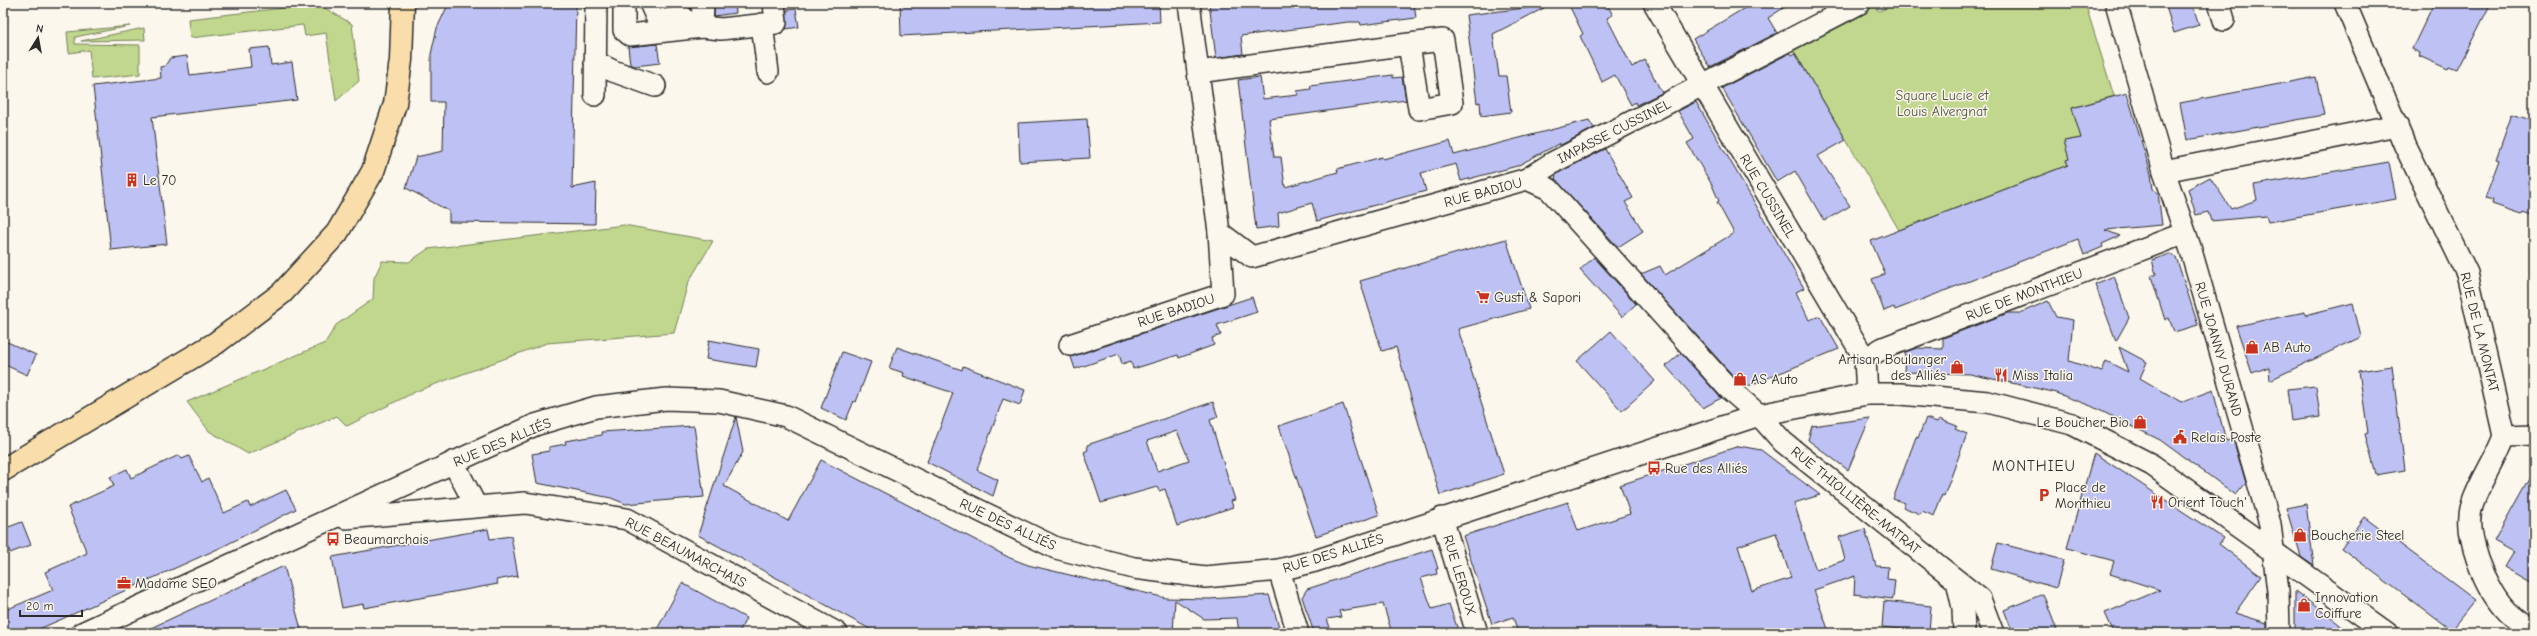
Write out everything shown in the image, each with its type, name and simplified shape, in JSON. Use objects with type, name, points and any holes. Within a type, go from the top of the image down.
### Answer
[{"type":"main road","points":[[3,470],[216,343],[282,293],[337,233],[373,171],[395,104],[401,60],[403,3]]},
{"type":"street","points":[[595,95],[596,3]]},
{"type":"street","points":[[624,3],[624,30],[630,35],[707,18]]},
{"type":"street","points":[[650,3],[658,21],[707,18],[762,24],[776,23],[774,3]]},
{"type":"street","name":"RUE BADIOU","points":[[1070,345],[1223,294],[1219,232],[1189,3]]},
{"type":"street","name":"RUE CUSSINEL","points":[[1654,3],[1865,359],[1867,394]]},
{"type":"street","name":"IMPASSE CUSSINEL","points":[[1527,179],[1554,162],[1860,3]]},
{"type":"street","name":"RUE JOANNY DURAND","points":[[2116,3],[2164,170],[2186,233],[2270,524],[2278,591],[2279,633]]},
{"type":"street","name":"RUE DE LA MONTAT","points":[[2345,3],[2405,146],[2467,273],[2504,436]]},
{"type":"street","points":[[762,24],[768,72]]},
{"type":"street","points":[[1198,72],[1409,44]]},
{"type":"street","points":[[595,62],[613,72],[655,86]]},
{"type":"street","points":[[2164,170],[2397,125]]},
{"type":"street","name":"RUE BADIOU","points":[[1219,232],[1252,258],[1527,179],[1549,189],[1728,388],[1759,415]]},
{"type":"street","name":"RUE DE MONTHIEU","points":[[1865,359],[1883,348],[2186,233]]},
{"type":"street","name":"RUE DES ALLIÉS","points":[[82,633],[535,425],[596,407],[666,399],[719,401],[786,416],[1056,548],[1134,568],[1205,577],[1279,570],[1314,561],[1759,415],[1867,394],[1901,394],[1988,402],[2072,424],[2152,464],[2387,633]]},
{"type":"street","name":"RUE THIOLLIÈRE-MATRAT","points":[[1759,415],[1783,442],[1980,599],[1993,633]]},
{"type":"street","points":[[2534,435],[2504,436],[2499,452],[2472,502],[2470,529],[2473,545],[2485,578],[2507,612],[2534,632]]},
{"type":"street","points":[[453,462],[476,506]]},
{"type":"street","name":"RUE BEAUMARCHAIS","points":[[331,519],[525,503],[627,519],[837,633]]},
{"type":"street","name":"RUE LEROUX","points":[[1442,518],[1477,633]]},
{"type":"street","points":[[1279,570],[1298,633]]},
{"type":"street","points":[[1957,581],[1963,608],[1964,633]]},
{"type":"green space","name":"Square Lucie et Louis Alvergnat","points":[[1899,3],[2085,3],[2114,96],[2072,108],[2082,138],[2064,141],[2070,159],[2066,160],[2068,165],[1899,230],[1791,46],[1871,5],[1879,11]]},
{"type":"green space","points":[[318,4],[352,24],[359,81],[336,101],[326,33],[305,36],[303,25],[190,38],[188,19]]},
{"type":"green space","points":[[130,26],[75,37],[75,44],[140,45],[140,74],[92,79],[89,50],[69,53],[67,32]]},
{"type":"green space","points":[[144,28],[145,40],[81,41]]},
{"type":"green space","points":[[624,225],[713,241],[688,283],[674,333],[547,343],[417,391],[347,426],[337,416],[248,454],[209,431],[187,402],[325,343],[336,325],[373,299],[374,278],[382,261],[409,262],[428,249]]},
{"type":"building","points":[[453,3],[576,3],[572,188],[596,183],[595,224],[449,222],[449,211],[406,188],[416,157],[443,151],[444,102],[431,102],[431,54],[437,28],[447,7]]},
{"type":"building","points":[[666,3],[691,3],[691,8],[682,5],[667,7]]},
{"type":"building","points":[[715,3],[735,3],[736,13],[714,16]]},
{"type":"building","points":[[900,3],[1159,3],[1160,22],[901,36]]},
{"type":"building","points":[[1209,3],[1414,3],[1416,18],[1361,25],[1360,22],[1348,22],[1241,36],[1243,54],[1216,58]]},
{"type":"building","points":[[1568,3],[1606,3],[1613,15],[1607,18],[1632,67],[1645,60],[1662,93],[1636,105],[1635,102],[1631,105],[1615,75],[1602,82],[1580,36],[1583,34]]},
{"type":"building","points":[[1753,3],[1791,3],[1768,18],[1777,33],[1710,67],[1693,39]]},
{"type":"building","points":[[2165,3],[2192,3],[2199,25],[2174,33]]},
{"type":"building","points":[[2434,3],[2491,3],[2457,70],[2449,67],[2448,69],[2419,56],[2420,53],[2412,49]]},
{"type":"building","points":[[1543,6],[1544,8],[1493,34],[1499,76],[1506,76],[1511,112],[1481,116],[1480,102],[1477,103],[1466,15]]},
{"type":"building","points":[[796,9],[799,27],[786,29],[787,10]]},
{"type":"building","points":[[657,44],[660,63],[635,66],[630,64],[628,47]]},
{"type":"building","name":"Le 70","points":[[269,47],[271,65],[292,62],[297,100],[152,117],[167,244],[111,250],[93,86],[161,78],[160,67],[165,66],[170,58],[187,56],[190,75],[251,67],[249,49]]},
{"type":"building","points":[[1790,53],[1792,55],[1795,53],[1846,140],[1818,156],[1850,206],[1824,221],[1795,171],[1777,182],[1722,88]]},
{"type":"building","points":[[1393,75],[1393,78],[1402,77],[1406,100],[1269,119],[1274,157],[1281,157],[1285,187],[1338,172],[1337,169],[1382,157],[1383,159],[1450,141],[1454,155],[1589,120],[1594,128],[1559,146],[1560,143],[1517,166],[1461,181],[1456,164],[1421,173],[1426,191],[1317,221],[1312,203],[1278,213],[1279,226],[1256,229],[1238,80],[1260,77],[1263,99],[1298,95],[1297,91],[1311,89],[1310,86]]},
{"type":"building","points":[[2316,77],[2324,115],[2187,140],[2180,103]]},
{"type":"building","points":[[2127,93],[2151,174],[2153,189],[2158,193],[2162,225],[2105,230],[2120,236],[2102,244],[2103,247],[2084,255],[2078,239],[1895,310],[1894,307],[1884,311],[1872,279],[1885,274],[1871,241],[2068,165],[2066,160],[2069,159],[2064,141],[2081,138],[2072,108]]},
{"type":"building","points":[[1696,102],[1804,288],[1796,292],[1809,320],[1820,316],[1839,349],[1748,386],[1736,379],[1641,274],[1660,266],[1665,275],[1734,233],[1717,202],[1719,201],[1712,185],[1687,143],[1694,139],[1678,111]]},
{"type":"building","points":[[2512,114],[2534,121],[2534,216],[2523,212],[2522,214],[2492,204],[2493,200],[2485,198],[2499,160],[2496,159]]},
{"type":"building","points":[[1087,119],[1090,158],[1020,162],[1018,123]]},
{"type":"building","points":[[1605,149],[1633,198],[1625,202],[1643,231],[1618,247],[1555,179],[1556,175],[1560,172]]},
{"type":"building","points":[[2389,162],[2396,199],[2268,222],[2266,216],[2211,221],[2208,212],[2196,215],[2188,189],[2210,177],[2231,209],[2257,200],[2254,185]]},
{"type":"building","points":[[1506,239],[1529,309],[1458,329],[1504,474],[1440,495],[1396,347],[1382,351],[1360,281]]},
{"type":"building","points":[[2170,254],[2176,257],[2198,325],[2174,332],[2169,318],[2165,320],[2151,276],[2156,274],[2152,260]]},
{"type":"building","points":[[1594,257],[1636,304],[1622,317],[1580,270]]},
{"type":"building","points":[[2114,276],[2129,318],[2116,341],[2095,284]]},
{"type":"building","points":[[1252,297],[1257,312],[1217,325],[1221,335],[1212,338],[1214,345],[1179,358],[1178,355],[1133,369],[1131,361],[1122,364],[1119,354],[1075,369],[1071,357]]},
{"type":"building","points":[[2048,301],[2056,317],[2073,320],[2069,361],[2102,372],[2106,361],[2128,372],[2119,347],[2147,362],[2140,378],[2181,402],[2213,390],[2226,441],[2233,439],[2246,483],[2236,495],[2160,440],[2091,406],[2053,392],[1970,374],[1904,372],[1905,352],[1917,348],[1943,349],[1943,338],[2008,313],[2020,313]]},
{"type":"building","points":[[2353,303],[2361,337],[2270,380],[2269,367],[2252,373],[2236,326],[2305,312],[2305,315]]},
{"type":"building","points":[[1611,331],[1655,381],[1622,411],[1577,361]]},
{"type":"building","points":[[3,340],[36,355],[27,375],[3,364]]},
{"type":"building","points":[[709,340],[759,349],[756,367],[706,359]]},
{"type":"building","points":[[897,347],[962,370],[963,366],[1025,390],[1020,405],[1003,399],[977,470],[998,480],[993,496],[927,462],[953,393],[903,376],[904,373],[889,368]]},
{"type":"building","points":[[842,352],[871,362],[856,402],[854,401],[846,420],[821,408]]},
{"type":"building","points":[[1681,353],[1721,398],[1703,408],[1666,366]]},
{"type":"building","points":[[2392,366],[2405,470],[2376,475],[2365,434],[2368,433],[2359,371]]},
{"type":"building","points":[[2316,386],[2320,417],[2291,421],[2287,389]]},
{"type":"building","points":[[1213,402],[1218,417],[1210,420],[1235,500],[1231,501],[1233,507],[1177,526],[1165,489],[1159,491],[1157,487],[1101,503],[1084,452],[1088,450],[1087,445]],"holes":[[[1177,431],[1189,460],[1157,471],[1147,441]]]},
{"type":"building","points":[[1343,404],[1379,515],[1316,536],[1279,426]]},
{"type":"building","points":[[736,417],[743,452],[724,486],[788,521],[821,460],[1010,558],[1028,565],[1166,598],[1209,599],[1269,595],[1281,633],[1239,633],[1237,618],[1204,619],[1175,600],[1173,633],[877,633],[698,535]]},
{"type":"building","points":[[1870,418],[1848,470],[1808,440],[1812,426]]},
{"type":"building","points":[[1926,418],[1937,422],[1939,419],[1957,426],[1955,429],[1967,434],[1944,496],[1942,495],[1934,516],[1922,511],[1920,514],[1903,507],[1905,503],[1893,499],[1916,437],[1918,438]]},
{"type":"building","points":[[694,426],[704,497],[626,504],[611,498],[537,483],[532,454],[549,451],[549,447],[566,444],[565,441],[602,435],[601,432]]},
{"type":"building","points":[[1739,446],[1761,450],[1820,495],[1794,503],[1816,570],[1845,560],[1839,537],[1865,529],[1876,566],[1888,567],[1887,579],[1895,580],[1893,599],[1854,594],[1855,576],[1814,590],[1828,629],[1818,633],[1518,633],[1513,617],[1492,624],[1463,536],[1568,502],[1578,531],[1630,514],[1620,485]],"holes":[[[1776,533],[1791,578],[1752,591],[1738,546]]]},
{"type":"building","points":[[2094,453],[2223,538],[2219,544],[2261,576],[2235,613],[2267,623],[2267,633],[2114,633],[2105,613],[2160,590],[2110,574],[2114,561],[2067,548]]},
{"type":"building","points":[[179,455],[182,459],[189,456],[202,482],[208,478],[224,513],[248,502],[250,507],[286,490],[296,509],[222,547],[30,633],[3,633],[3,611],[53,590],[45,572],[87,553],[68,507],[114,486],[110,477],[127,469],[131,478]]},
{"type":"building","points":[[2534,469],[2534,584],[2505,567],[2514,552],[2494,541]]},
{"type":"building","points":[[2306,504],[2314,566],[2301,557],[2286,508]]},
{"type":"building","points":[[2364,517],[2475,600],[2451,630],[2341,548]]},
{"type":"building","points":[[22,522],[31,545],[10,553],[3,529]]},
{"type":"building","points":[[488,529],[490,539],[511,536],[518,576],[496,580],[498,584],[364,608],[363,604],[342,608],[332,557]]},
{"type":"building","points":[[1998,543],[2064,560],[2056,588],[1991,569]]},
{"type":"building","points":[[1432,549],[1438,569],[1436,569],[1437,574],[1421,578],[1432,609],[1449,604],[1459,633],[1392,633],[1383,604],[1339,611],[1341,617],[1327,619],[1332,633],[1314,633],[1302,597],[1307,589]]},
{"type":"building","points":[[284,566],[302,633],[140,633],[237,588]]},
{"type":"building","points":[[682,583],[746,618],[739,633],[655,633]]},
{"type":"building","points":[[2295,591],[2351,633],[2295,633]]},
{"type":"building","points":[[2043,594],[2058,633],[2013,633],[2004,610]]},
{"type":"building","points":[[1884,601],[1931,606],[1929,632],[1882,627]]},
{"type":"place","name":"Le 70","points":[[132,180]]},
{"type":"place","name":"Gusti & Sapori","points":[[1483,297]]},
{"type":"place","name":"AB Auto","points":[[2252,347]]},
{"type":"place","name":"Artisan Boulanger des Alliés","points":[[1957,367]]},
{"type":"place","name":"Miss Italia","points":[[2001,375]]},
{"type":"place","name":"AS Auto","points":[[1740,379]]},
{"type":"place","name":"Le Boucher Bio","points":[[2140,422]]},
{"type":"place","name":"Relais Poste","points":[[2180,437]]},
{"type":"place","name":"Rue des Alliés","points":[[1654,468]]},
{"type":"place","name":"Place de Monthieu","points":[[2044,495]]},
{"type":"place","name":"Orient Touch'","points":[[2157,502]]},
{"type":"place","name":"Boucherie Steel","points":[[2300,535]]},
{"type":"place","name":"Beaumarchais","points":[[333,539]]},
{"type":"place","name":"Madame SEO","points":[[124,583]]},
{"type":"place","name":"Innovation Coiffure","points":[[2304,605]]},
{"type":"district","name":"MONTHIEU","points":[[2034,466]]}]
